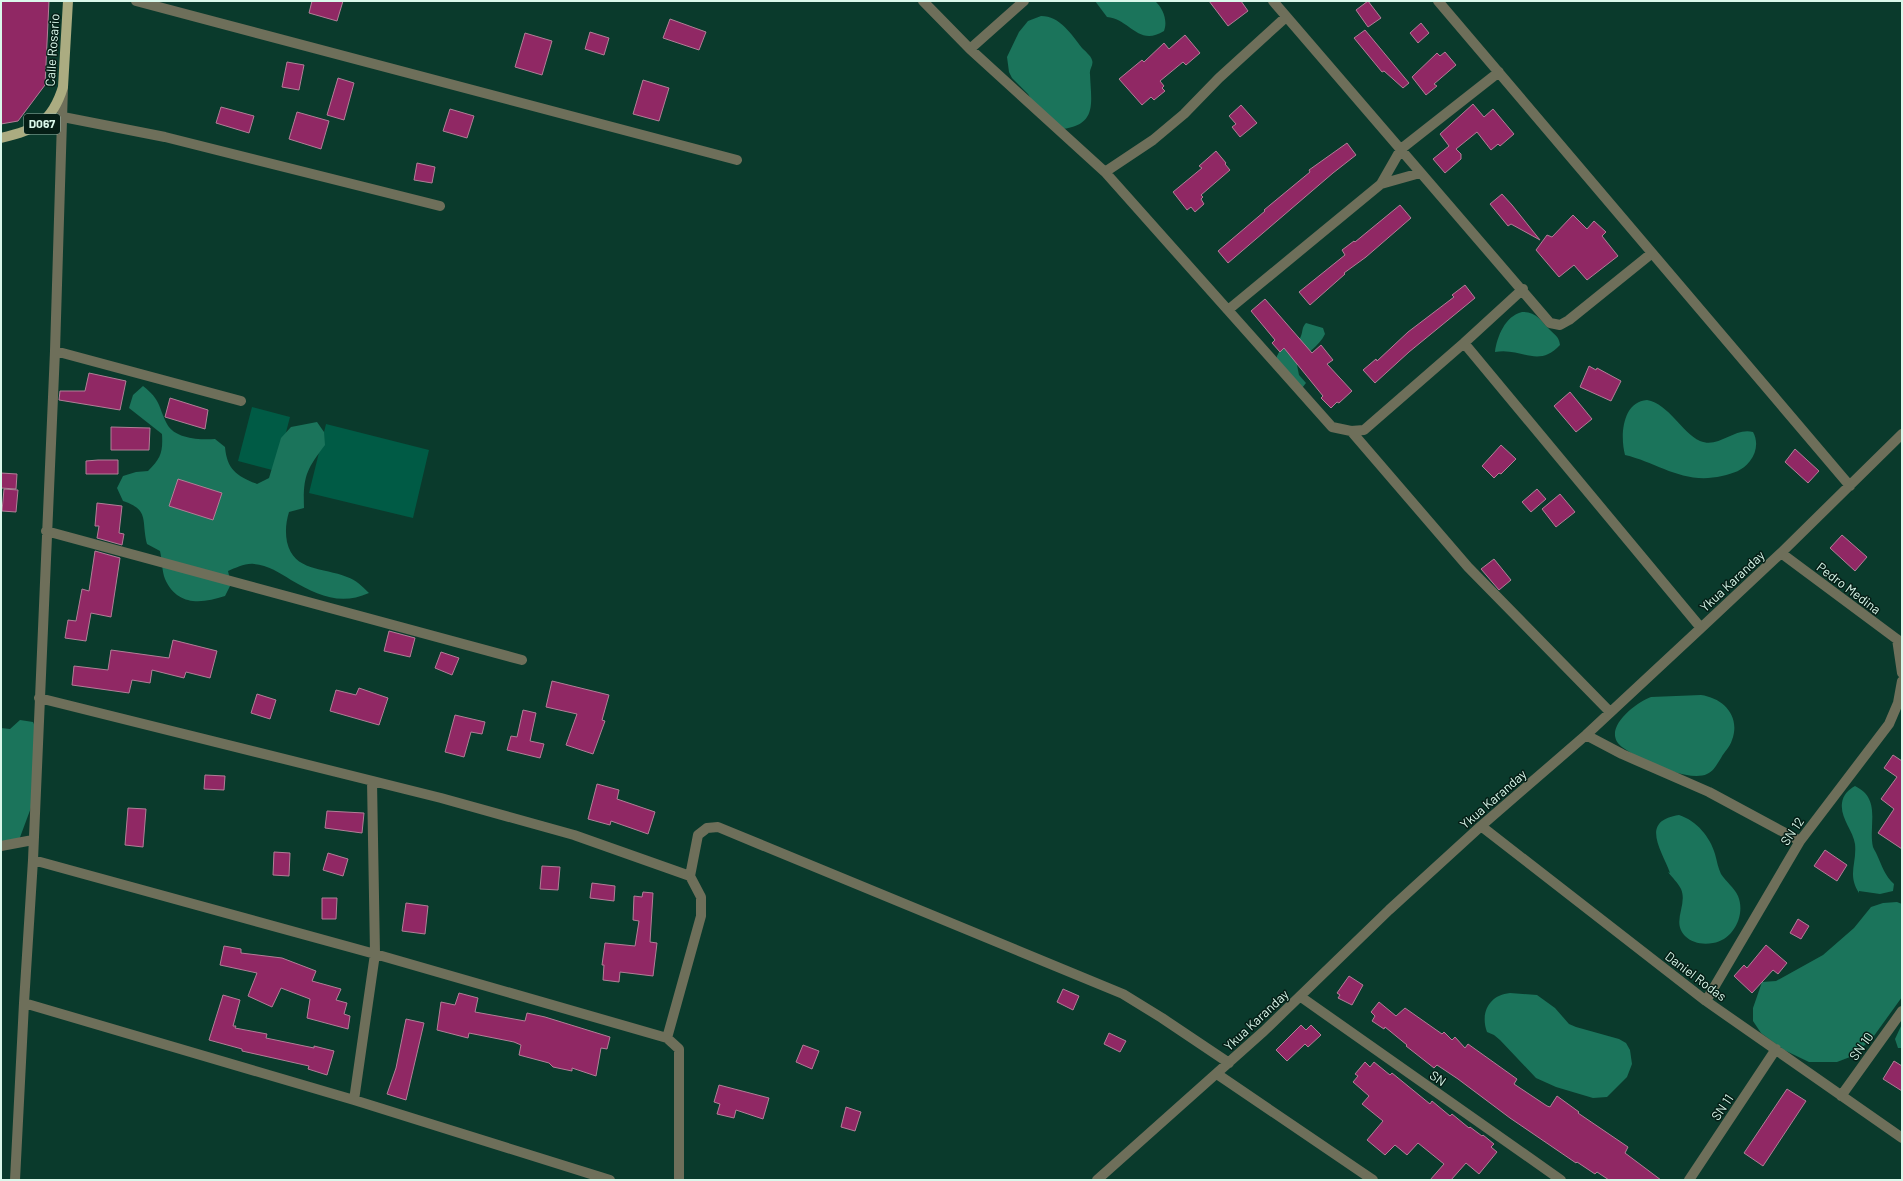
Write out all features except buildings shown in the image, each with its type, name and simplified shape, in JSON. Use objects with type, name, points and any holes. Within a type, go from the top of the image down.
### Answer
[{"type":"main road","name":"Calle Rosario","points":[[1,138],[31,130],[43,123],[53,112],[59,100],[63,87],[68,1]]},
{"type":"street","points":[[136,1],[737,160]]},
{"type":"street","points":[[923,1],[970,49],[1105,172],[1332,427],[1351,431],[1364,430],[1464,343],[1523,289]]},
{"type":"street","points":[[970,49],[1024,1]]},
{"type":"street","points":[[1273,1],[1402,149],[1420,173],[1523,289],[1550,323],[1560,325],[1569,320],[1652,253]]},
{"type":"street","points":[[1438,1],[1850,486]]},
{"type":"street","points":[[1105,172],[1152,140],[1184,114],[1219,78],[1286,17]]},
{"type":"street","points":[[1228,310],[1381,184],[1402,149],[1499,72]]},
{"type":"street","points":[[15,1180],[33,860],[54,351],[63,87]]},
{"type":"street","points":[[63,117],[164,137],[440,206]]},
{"type":"street","points":[[1381,184],[1420,173]]},
{"type":"street","points":[[1464,343],[1701,628]]},
{"type":"street","points":[[54,351],[241,401]]},
{"type":"street","points":[[1351,431],[1468,566],[1610,712]]},
{"type":"street","name":"Ykua Karanday","points":[[1098,1180],[1229,1063],[1300,997],[1389,910],[1481,826],[1586,735],[1781,553],[1902,434]]},
{"type":"street","points":[[46,531],[522,660]]},
{"type":"street","name":"Pedro Medina","points":[[1781,553],[1900,641]]},
{"type":"street","points":[[1900,641],[1902,673]]},
{"type":"street","name":"SN 12","points":[[1706,1001],[1800,841],[1889,724],[1898,703],[1902,681]]},
{"type":"street","points":[[39,698],[441,798],[574,835],[690,876]]},
{"type":"street","points":[[1586,735],[1622,754],[1709,792],[1800,841]]},
{"type":"street","points":[[354,1100],[375,954],[372,781]]},
{"type":"street","name":"Daniel Rodas","points":[[1481,826],[1706,1001],[1902,1138]]},
{"type":"street","points":[[667,1038],[700,916],[701,897],[690,876],[698,835],[707,828],[718,827],[1123,994],[1229,1063]]},
{"type":"street","points":[[1,846],[33,840]]},
{"type":"street","points":[[33,860],[375,954],[667,1038],[679,1049],[679,1180]]},
{"type":"street","name":"SN","points":[[1300,997],[1561,1180]]},
{"type":"street","points":[[24,1003],[354,1100],[610,1180]]},
{"type":"street","name":"SN 10","points":[[1841,1096],[1902,1012]]},
{"type":"street","name":"SN 11","points":[[1689,1180],[1776,1049]]},
{"type":"street","points":[[1217,1074],[1373,1180]]},
{"type":"green space","points":[[1095,1],[1155,1],[1164,15],[1164,31],[1155,35],[1147,36],[1134,31],[1122,22],[1107,17]]},
{"type":"green space","points":[[1041,16],[1054,19],[1059,22],[1092,60],[1090,72],[1090,110],[1082,123],[1074,127],[1062,129],[1035,106],[1028,94],[1012,78],[1009,72],[1007,57],[1019,32],[1028,21]]},
{"type":"green space","points":[[1522,312],[1531,313],[1538,317],[1557,337],[1560,345],[1552,352],[1544,356],[1529,356],[1504,351],[1495,352],[1500,334],[1507,322],[1516,314]]},
{"type":"green space","points":[[1306,323],[1323,328],[1325,334],[1320,342],[1297,365],[1299,375],[1306,383],[1302,388],[1277,360],[1277,356],[1280,350],[1298,342]]},
{"type":"green space","points":[[143,386],[156,399],[167,424],[171,429],[188,438],[215,439],[225,447],[228,461],[234,471],[257,484],[269,478],[281,438],[291,427],[317,422],[324,432],[325,445],[307,474],[304,489],[304,508],[289,512],[286,527],[287,542],[296,559],[303,564],[350,578],[369,593],[348,599],[329,597],[310,590],[269,568],[247,564],[228,571],[231,584],[225,596],[207,601],[190,601],[176,594],[170,588],[165,579],[160,551],[147,544],[141,512],[132,504],[123,501],[117,488],[123,476],[136,472],[148,471],[156,462],[160,454],[162,434],[129,408],[133,395]]},
{"type":"green space","points":[[1647,400],[1662,407],[1687,432],[1700,441],[1707,443],[1714,442],[1739,432],[1753,432],[1756,439],[1756,446],[1752,458],[1744,467],[1730,474],[1708,478],[1695,478],[1672,472],[1625,455],[1623,447],[1623,430],[1628,413],[1632,407],[1639,402]]},
{"type":"green space","points":[[252,407],[290,417],[276,471],[238,461]]},
{"type":"green space","points":[[326,424],[429,450],[413,518],[309,493]]},
{"type":"green space","points":[[1701,695],[1723,704],[1732,716],[1734,723],[1731,743],[1715,767],[1709,773],[1699,776],[1676,773],[1639,758],[1622,747],[1616,740],[1615,733],[1617,725],[1629,711],[1644,700],[1651,697]]},
{"type":"green space","points":[[20,720],[33,722],[39,735],[32,805],[19,840],[1,842],[1,728],[10,729]]},
{"type":"green space","points":[[1855,786],[1863,791],[1871,805],[1873,847],[1886,874],[1894,884],[1893,891],[1880,894],[1859,891],[1859,893],[1855,886],[1853,874],[1855,844],[1843,814],[1842,803],[1848,791]]},
{"type":"green space","points":[[1679,815],[1692,821],[1702,830],[1713,848],[1721,874],[1738,896],[1740,911],[1736,926],[1732,932],[1720,941],[1709,944],[1698,943],[1685,936],[1679,925],[1683,895],[1677,882],[1668,872],[1670,873],[1656,838],[1656,830],[1660,823],[1667,818]]},
{"type":"green space","points":[[1897,902],[1902,904],[1902,997],[1871,1040],[1850,1057],[1837,1062],[1809,1062],[1784,1050],[1761,1033],[1753,1021],[1753,1008],[1762,982],[1776,981],[1823,955],[1854,928],[1871,907],[1883,903]]},
{"type":"green space","points":[[1510,993],[1537,995],[1555,1008],[1569,1024],[1619,1039],[1626,1043],[1630,1050],[1632,1064],[1627,1077],[1607,1097],[1593,1098],[1556,1087],[1536,1078],[1500,1040],[1487,1032],[1485,1018],[1488,1006],[1497,997]]},
{"type":"green space","points":[[1902,1024],[1902,1048],[1898,1048],[1895,1039]]}]
